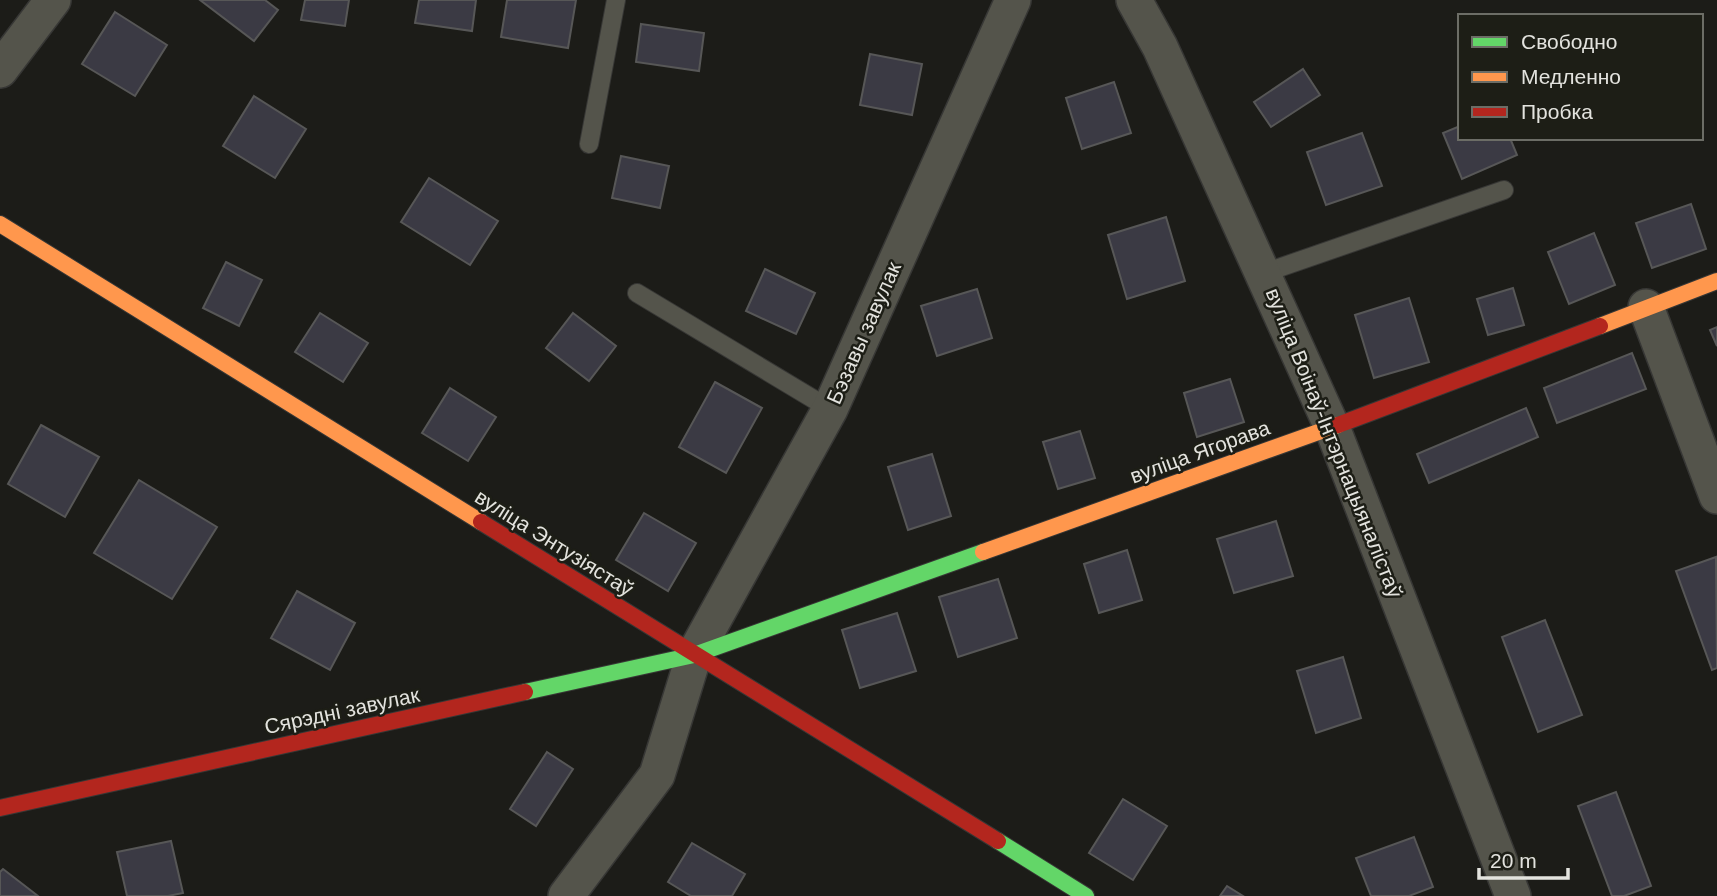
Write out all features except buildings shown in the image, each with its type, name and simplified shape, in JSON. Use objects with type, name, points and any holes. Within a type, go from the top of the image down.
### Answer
[{"type":"street","points":[[0,70],[53,0]]},
{"type":"street","name":"Бэзавы завулак","points":[[566,896],[657,775],[694,654],[830,409],[1013,0]]},
{"type":"street","name":"вуліца Воінаў-Інтэрнацыяналістаў","points":[[1134,0],[1160,47],[1332,427],[1513,896]]},
{"type":"street","name":"вуліца Энтузіястаў","points":[[0,224],[1086,896]]},
{"type":"street","name":"вуліца Ягорава","points":[[694,654],[1332,427],[1717,281]]},
{"type":"street","points":[[1646,307],[1717,496]]},
{"type":"street","name":"Сярэдні завулак","points":[[0,808],[694,654]]},
{"type":"lane","points":[[589,144],[616,0]]},
{"type":"lane","points":[[1264,273],[1504,190]]},
{"type":"lane","points":[[637,293],[830,409]]},
{"type":"traffic: fast","points":[[525,692],[694,655],[983,552]]},
{"type":"traffic: fast","points":[[998,841],[1086,896]]},
{"type":"traffic: slow","points":[[0,224],[481,522]]},
{"type":"traffic: slow","points":[[1600,326],[1717,281]]},
{"type":"traffic: slow","points":[[983,552],[1338,425]]},
{"type":"traffic: jam","points":[[1338,425],[1600,326]]},
{"type":"traffic: jam","points":[[481,522],[998,841]]},
{"type":"traffic: jam","points":[[0,808],[525,692]]}]
